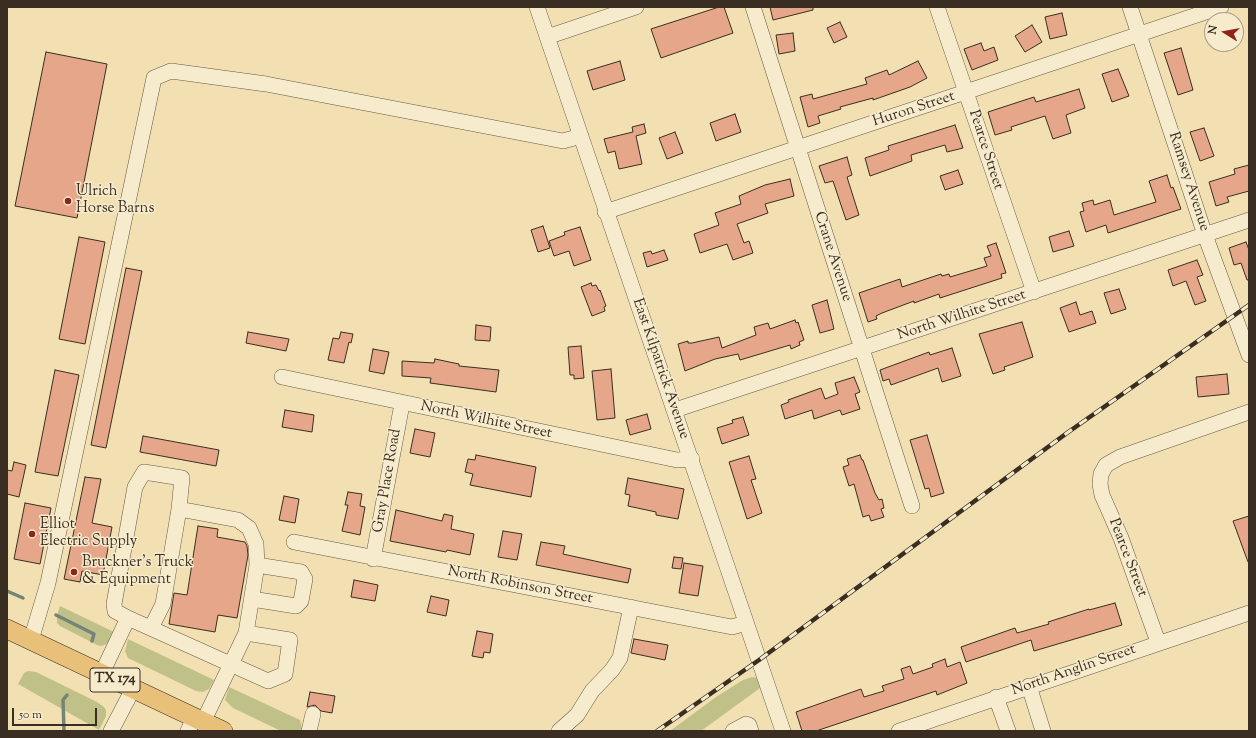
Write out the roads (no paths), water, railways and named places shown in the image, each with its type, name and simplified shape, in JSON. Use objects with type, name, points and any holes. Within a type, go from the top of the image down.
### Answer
[{"type":"main road","name":"TX 174","points":[[7,629],[133,689],[195,723],[222,731]]},
{"type":"street","name":"East Kilpatrick Avenue","points":[[537,7],[606,212],[692,459],[783,731]]},
{"type":"street","points":[[547,37],[636,7]]},
{"type":"street","name":"Crane Avenue","points":[[753,7],[912,506]]},
{"type":"street","name":"Pearce Street","points":[[937,7],[1034,292]]},
{"type":"street","name":"Ramsey Avenue","points":[[1130,7],[1205,235],[1249,355]]},
{"type":"street","name":"Huron Street","points":[[606,212],[1221,7]]},
{"type":"street","points":[[31,640],[50,576],[154,78],[171,71],[194,74],[266,84],[563,141],[581,136]]},
{"type":"street","name":"North Wilhite Street","points":[[674,410],[1249,220]]},
{"type":"street","name":"North Wilhite Street","points":[[282,377],[402,404],[677,460],[692,459]]},
{"type":"street","name":"Gray Place Road","points":[[373,559],[402,404]]},
{"type":"street","name":"Pearce Street","points":[[1158,642],[1121,538],[1102,495],[1100,484],[1101,474],[1106,465],[1120,457],[1249,412]]},
{"type":"street","points":[[151,628],[163,604],[179,510],[182,478],[144,472],[134,487],[114,604],[115,612],[268,681],[285,674],[290,640],[246,633]]},
{"type":"street","points":[[179,510],[238,520],[249,528],[256,544],[257,565],[246,633],[230,664],[195,723]]},
{"type":"street","name":"North Robinson Street","points":[[294,542],[373,559],[732,627],[746,623]]},
{"type":"street","points":[[252,599],[296,606],[301,601],[305,579],[301,572],[257,565]]},
{"type":"street","points":[[559,731],[577,715],[592,691],[612,670],[620,658],[631,607]]},
{"type":"street","name":"North Anglin Street","points":[[899,731],[1158,642],[1249,613]]},
{"type":"street","points":[[102,674],[128,618]]},
{"type":"street","points":[[1029,686],[1043,731]]},
{"type":"street","points":[[111,731],[133,689]]},
{"type":"street","points":[[996,697],[1008,731]]},
{"type":"street","points":[[309,731],[313,714]]},
{"type":"street","points":[[734,731],[746,724],[749,725],[751,731]]},
{"type":"waterway","points":[[7,591],[23,598]]},
{"type":"waterway","points":[[56,615],[94,634],[92,641]]},
{"type":"waterway","points":[[64,731],[63,700],[67,695]]},
{"type":"railway","points":[[657,731],[759,660],[1067,433],[1249,305]]},
{"type":"place","name":"Ulrich Horse Barns","points":[[68,201]]},
{"type":"place","name":"Elliot Electric Supply","points":[[32,534]]},
{"type":"place","name":"Bruckner's Truck & Equipment","points":[[74,572]]}]
